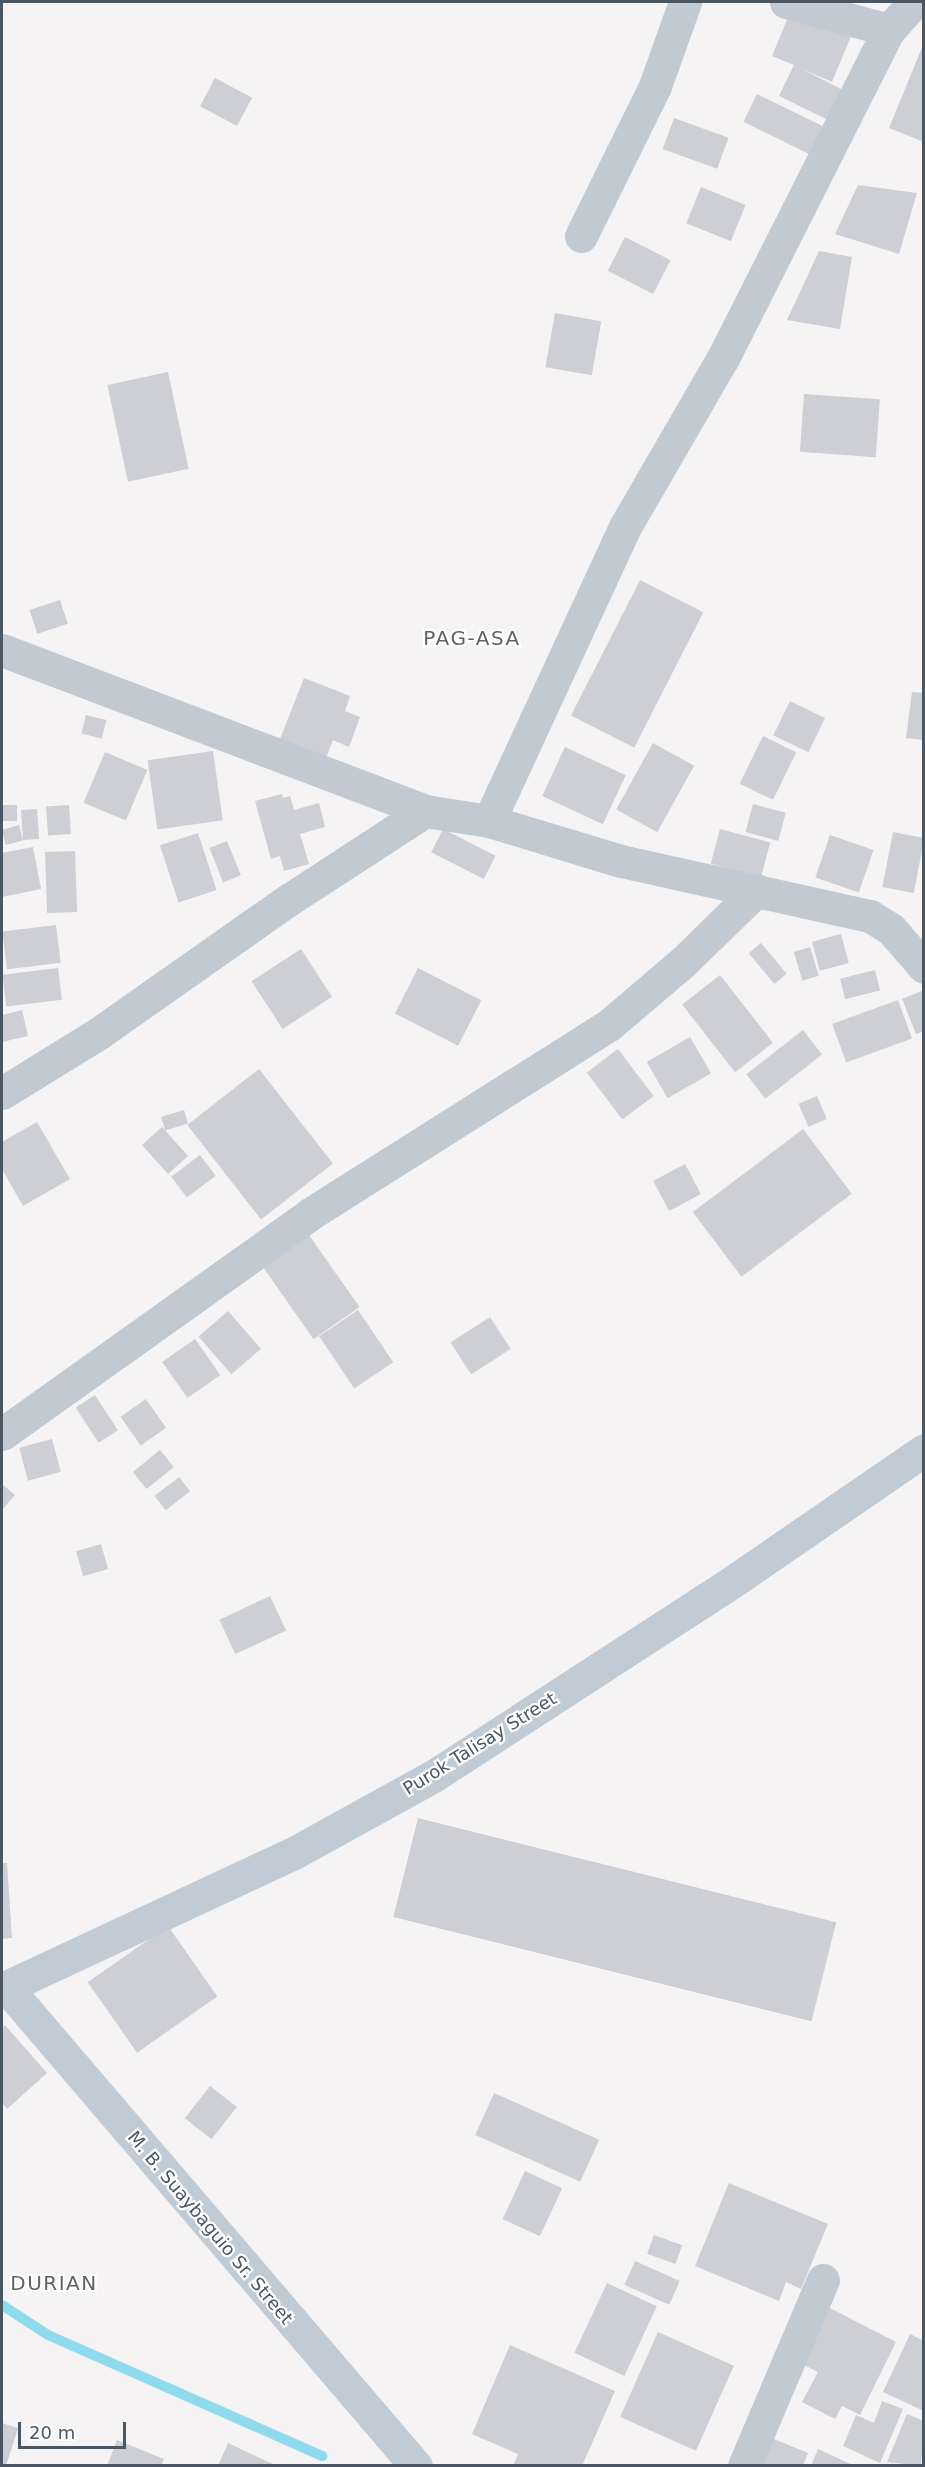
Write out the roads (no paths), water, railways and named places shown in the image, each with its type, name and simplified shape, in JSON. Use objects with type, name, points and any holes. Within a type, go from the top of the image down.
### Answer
[{"type":"street","points":[[581,236],[655,87],[685,2]]},
{"type":"street","points":[[786,2],[889,30]]},
{"type":"street","points":[[489,821],[626,525],[723,358],[889,30],[914,2]]},
{"type":"street","points":[[2,650],[425,811],[489,821],[609,858],[870,916],[891,928],[921,959]]},
{"type":"street","points":[[2,1093],[99,1033],[290,899],[425,811]]},
{"type":"street","points":[[2,1434],[310,1214],[609,1025],[683,962],[757,890]]},
{"type":"street","name":"Purok Talisay Street","points":[[4,1988],[292,1854],[435,1775],[735,1580],[924,1450]]},
{"type":"street","name":"M. B. Suaybaguio Sr. Street","points":[[4,1988],[405,2462]]},
{"type":"street","points":[[744,2466],[823,2280]]},
{"type":"waterway","points":[[2,2305],[48,2335],[322,2456]]},
{"type":"district","name":"PAG-ASA","points":[[472,638]]},
{"type":"district","name":"DURIAN","points":[[54,2283]]}]
